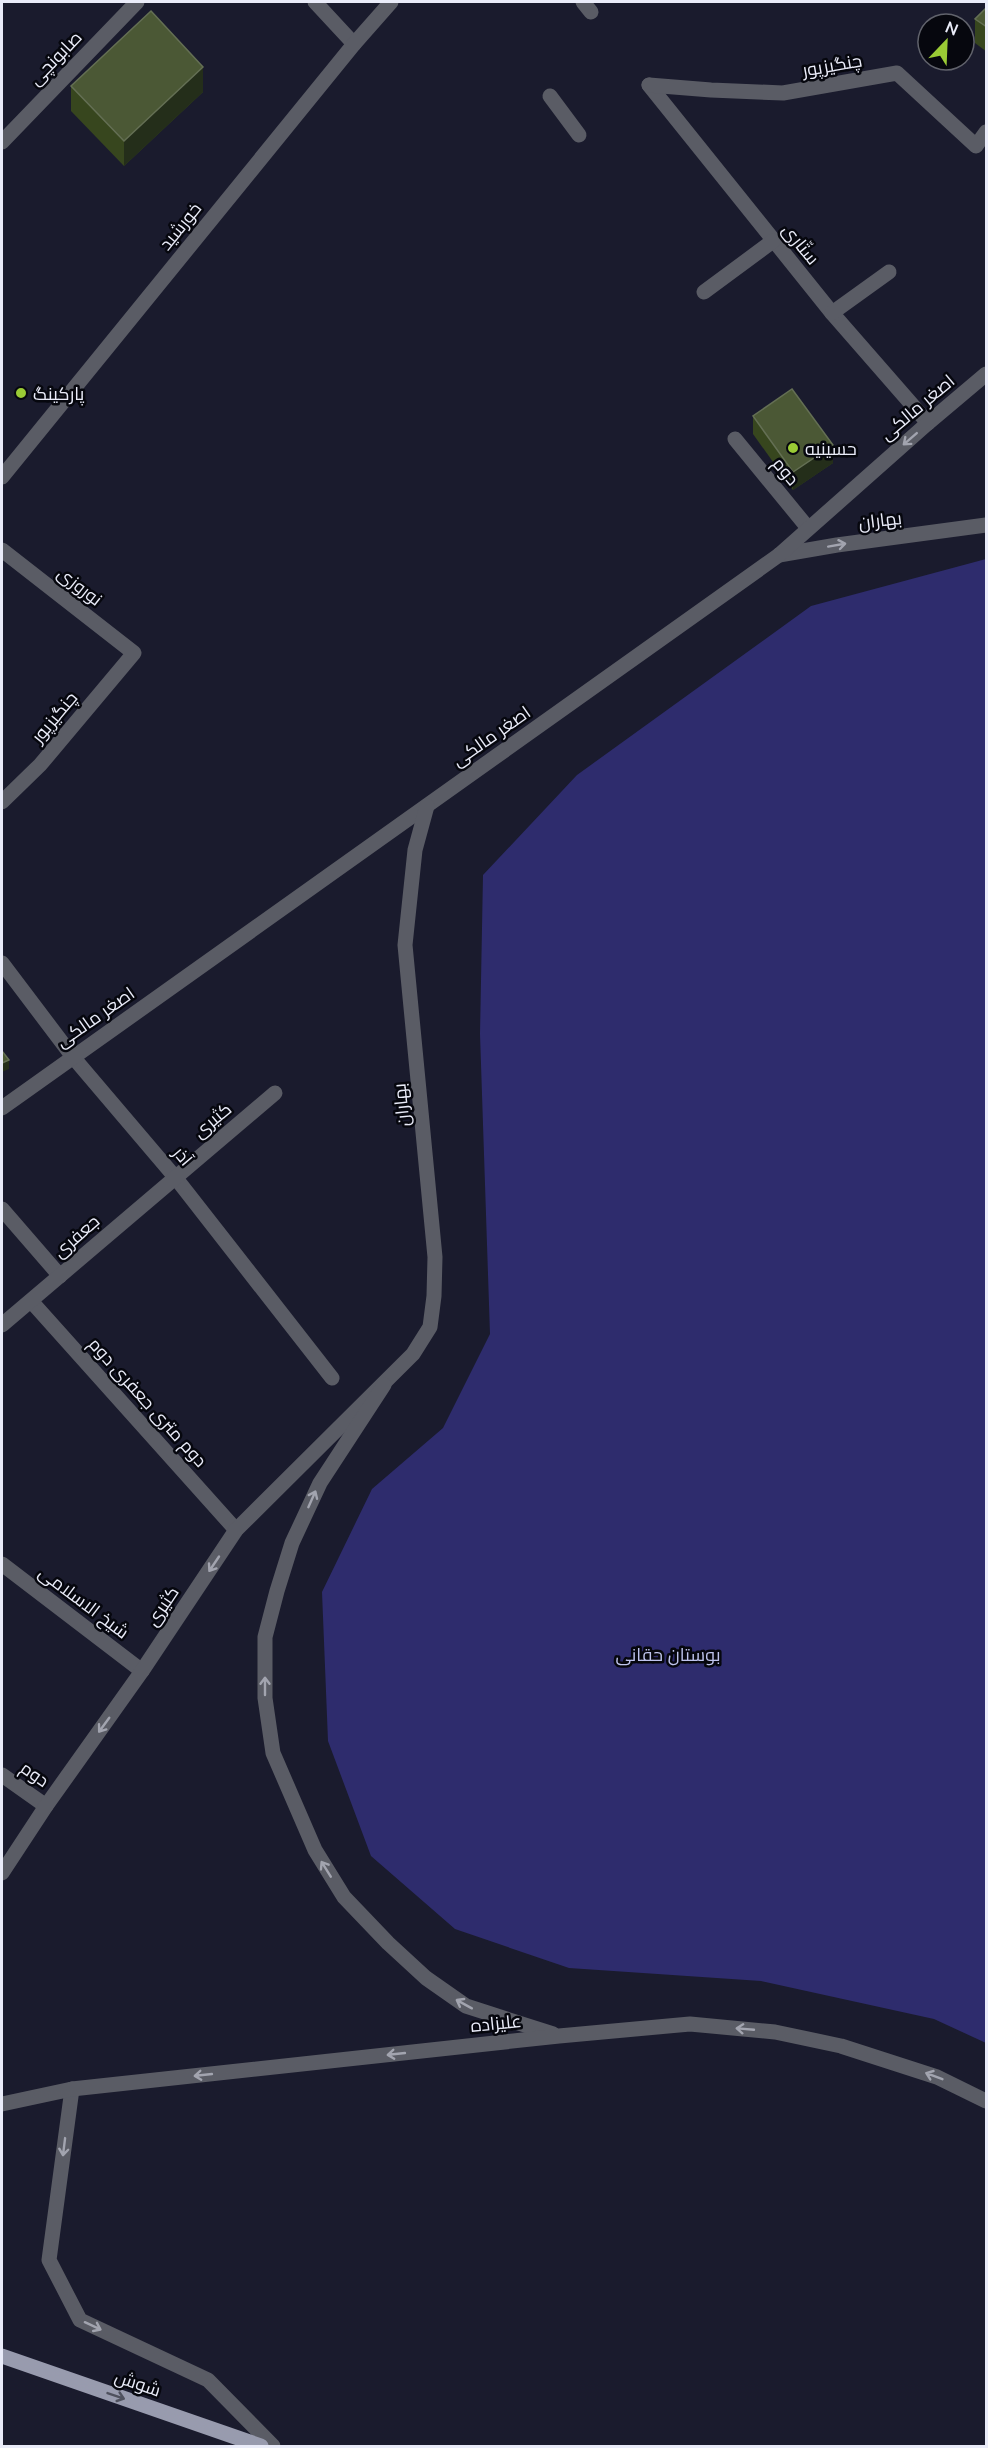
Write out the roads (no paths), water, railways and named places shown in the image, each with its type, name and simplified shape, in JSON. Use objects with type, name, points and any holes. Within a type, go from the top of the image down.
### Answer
[{"type":"main road","name":"شوش","points":[[2,2356],[261,2446]]},
{"type":"street","name":"صابونچی","points":[[2,142],[137,2]]},
{"type":"street","points":[[315,2],[354,44]]},
{"type":"street","name":"خورشید","points":[[2,477],[354,44],[391,2]]},
{"type":"street","name":"چنگیزپور","points":[[649,85],[783,93],[897,73],[976,146],[987,132]]},
{"type":"street","name":"ستّاری","points":[[649,85],[832,313],[928,423]]},
{"type":"street","points":[[550,96],[579,135]]},
{"type":"street","points":[[704,292],[773,241]]},
{"type":"street","points":[[832,313],[889,272]]},
{"type":"street","name":"اصغر مالکی","points":[[2,1108],[779,555],[987,374]]},
{"type":"street","name":"دوم","points":[[735,440],[808,528]]},
{"type":"street","name":"بهاران","points":[[779,555],[987,525]]},
{"type":"street","name":"نوروزی","points":[[2,550],[134,653]]},
{"type":"street","name":"چنگیزپور","points":[[2,801],[40,765],[134,653]]},
{"type":"street","name":"بهاران","points":[[384,1385],[413,1354],[430,1327],[434,1296],[435,1257],[405,945],[415,850],[427,806]]},
{"type":"street","name":"آذر","points":[[2,963],[73,1057],[176,1177],[332,1378]]},
{"type":"street","name":"کثیری","points":[[176,1177],[274,1093]]},
{"type":"street","name":"جعفری","points":[[2,1325],[176,1177]]},
{"type":"street","points":[[2,1209],[60,1276]]},
{"type":"street","name":"دوم متری جعفری دوم","points":[[31,1301],[236,1530]]},
{"type":"street","points":[[384,1385],[320,1483],[292,1543],[277,1591],[265,1637],[265,1698],[273,1753],[315,1850],[344,1897],[388,1943],[426,1978],[466,2006],[559,2036]]},
{"type":"street","name":"کثیری","points":[[2,1873],[46,1806],[142,1671],[236,1530],[384,1385]]},
{"type":"street","name":"شیخ الاسلامی","points":[[2,1564],[142,1671]]},
{"type":"street","name":"دوم","points":[[2,1775],[46,1806]]},
{"type":"street","name":"علیزاده","points":[[2,2104],[72,2089],[690,2024],[775,2032],[841,2046],[937,2077],[987,2101]]},
{"type":"street","points":[[72,2089],[49,2260],[80,2320],[208,2380],[273,2446]]},
{"type":"place","name":"پارکینگ","points":[[21,393]]},
{"type":"place","name":"حسینیه","points":[[793,448]]},
{"type":"park label","name":"بوستان حقانی","points":[[668,1654]]}]
